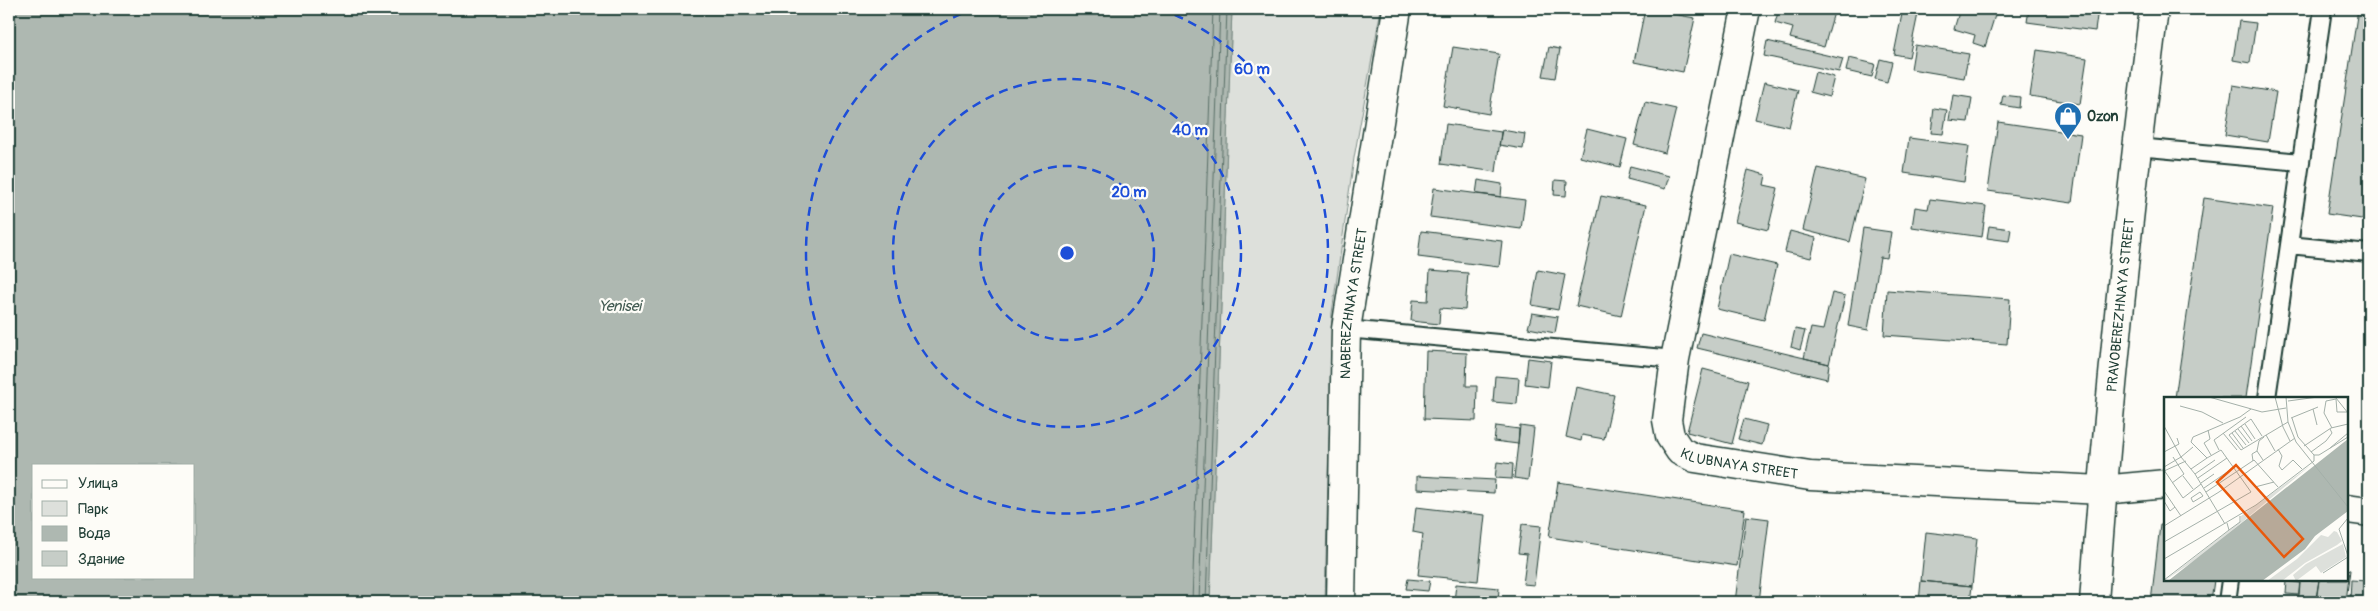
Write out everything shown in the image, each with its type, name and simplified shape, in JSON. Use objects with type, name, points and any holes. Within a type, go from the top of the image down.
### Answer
[{"type":"street","name":"NABEREZHNAYA STREET","points":[[1341,602],[1346,328],[1397,9]]},
{"type":"street","name":"KLUBNAYA STREET","points":[[1746,9],[1675,359],[1666,420],[1670,436],[1680,451],[1695,458],[1810,476],[2102,490],[2164,484]]},
{"type":"street","name":"PRAVOBEREZHNAYA STREET","points":[[2094,602],[2102,490],[2137,147],[2154,9]]},
{"type":"street","points":[[2348,509],[2369,512]]},
{"type":"lane","points":[[2267,397],[2323,9]]},
{"type":"lane","points":[[2137,147],[2301,162]]},
{"type":"lane","points":[[2289,245],[2369,253]]},
{"type":"lane","points":[[1346,328],[1675,359]]},
{"type":"lane","points":[[2227,602],[2230,581]]},
{"type":"green space","points":[[1232,9],[1381,9],[1354,158],[1332,313],[1325,602],[1210,602]]},
{"type":"water","name":"Yenisei","points":[[9,9],[1232,9],[1210,602],[9,602]]},
{"type":"building","points":[[1645,9],[1695,18],[1683,72],[1634,62]]},
{"type":"building","points":[[1779,9],[1835,9],[1824,47],[1790,38],[1793,28],[1775,23]]},
{"type":"building","points":[[1903,9],[1919,9],[1909,57],[1894,54]]},
{"type":"building","points":[[1960,9],[1997,9],[1985,47],[1973,43],[1975,35],[1954,29]]},
{"type":"building","points":[[2029,9],[2098,9],[2095,31],[2027,22]]},
{"type":"building","points":[[2358,9],[2369,9],[2369,220],[2327,214]]},
{"type":"building","points":[[2239,21],[2256,23],[2250,63],[2233,60]]},
{"type":"building","points":[[1767,41],[1843,59],[1839,72],[1764,56]]},
{"type":"building","points":[[1915,45],[1969,54],[1964,78],[1911,69]]},
{"type":"building","points":[[1453,47],[1499,54],[1489,114],[1443,106]]},
{"type":"building","points":[[1549,47],[1560,49],[1555,78],[1543,76]]},
{"type":"building","points":[[2037,50],[2087,58],[2080,104],[2030,96]]},
{"type":"building","points":[[1849,58],[1875,64],[1872,77],[1846,71]]},
{"type":"building","points":[[1880,59],[1892,62],[1887,82],[1875,79]]},
{"type":"building","points":[[1815,72],[1834,77],[1829,97],[1810,92]]},
{"type":"building","points":[[1764,82],[1798,90],[1789,127],[1755,119]]},
{"type":"building","points":[[2233,85],[2276,92],[2268,142],[2225,135]]},
{"type":"building","points":[[1953,95],[1972,98],[1968,122],[1949,120]]},
{"type":"building","points":[[2003,95],[2020,97],[2019,108],[2001,105]]},
{"type":"building","points":[[1645,102],[1676,109],[1665,153],[1634,145]]},
{"type":"building","points":[[1934,108],[1947,110],[1943,134],[1931,133]]},
{"type":"building","points":[[1998,122],[2081,134],[2072,203],[1988,191]]},
{"type":"building","points":[[1446,124],[1501,132],[1496,172],[1441,164]]},
{"type":"building","points":[[1587,129],[1627,139],[1620,167],[1580,157]]},
{"type":"building","points":[[1502,130],[1525,134],[1523,149],[1499,145]]},
{"type":"building","points":[[1909,138],[1969,146],[1964,182],[1904,173]]},
{"type":"building","points":[[1630,166],[1669,176],[1665,189],[1627,179]]},
{"type":"building","points":[[1818,168],[1865,179],[1850,242],[1803,230]]},
{"type":"building","points":[[1748,170],[1766,175],[1764,185],[1778,188],[1768,230],[1735,222]]},
{"type":"building","points":[[1478,180],[1502,184],[1501,197],[1476,194]]},
{"type":"building","points":[[1555,180],[1567,181],[1566,196],[1554,195]]},
{"type":"building","points":[[1434,188],[1525,200],[1521,229],[1430,217]]},
{"type":"building","points":[[1601,196],[1646,205],[1621,316],[1576,306]]},
{"type":"building","points":[[2204,198],[2273,208],[2246,397],[2175,397]]},
{"type":"building","points":[[1930,199],[1986,206],[1982,237],[1912,227],[1915,207],[1928,209]]},
{"type":"building","points":[[1989,226],[2011,229],[2009,241],[1987,238]]},
{"type":"building","points":[[1863,228],[1891,232],[1887,258],[1880,257],[1868,330],[1848,326]]},
{"type":"building","points":[[1421,231],[1502,241],[1499,267],[1418,257]]},
{"type":"building","points":[[1790,231],[1816,238],[1811,258],[1785,252]]},
{"type":"building","points":[[1729,254],[1777,265],[1764,320],[1717,309]]},
{"type":"building","points":[[1430,270],[1468,273],[1465,310],[1440,308],[1439,324],[1411,321],[1413,300],[1428,301]]},
{"type":"building","points":[[1538,270],[1565,275],[1558,310],[1532,305]]},
{"type":"building","points":[[1887,290],[2010,299],[2007,344],[1884,335]]},
{"type":"building","points":[[1832,293],[1845,296],[1829,364],[1804,358],[1811,328],[1823,330]]},
{"type":"building","points":[[1532,313],[1558,317],[1555,333],[1528,328]]},
{"type":"building","points":[[1795,329],[1805,331],[1800,350],[1791,347]]},
{"type":"building","points":[[1701,333],[1829,364],[1827,379],[1697,348]]},
{"type":"building","points":[[1426,351],[1467,353],[1466,386],[1477,386],[1476,421],[1424,419]]},
{"type":"building","points":[[1528,358],[1551,361],[1548,387],[1525,384]]},
{"type":"building","points":[[1703,369],[1748,381],[1732,444],[1687,432]]},
{"type":"building","points":[[1495,376],[1519,378],[1517,404],[1493,402]]},
{"type":"building","points":[[1576,387],[1614,395],[1604,439],[1582,435],[1581,441],[1566,437]]},
{"type":"building","points":[[1744,419],[1767,425],[1762,445],[1738,439]]},
{"type":"building","points":[[1496,426],[1519,429],[1518,444],[1494,441]]},
{"type":"building","points":[[1520,426],[1534,428],[1528,480],[1514,478]]},
{"type":"building","points":[[1497,462],[1513,464],[1512,479],[1495,478]]},
{"type":"building","points":[[1417,476],[1495,480],[1494,493],[1417,489]]},
{"type":"building","points":[[1558,482],[1745,510],[1737,566],[1549,537]]},
{"type":"building","points":[[1416,507],[1485,515],[1478,581],[1418,575],[1423,534],[1413,532]]},
{"type":"building","points":[[1746,516],[1769,519],[1759,602],[1735,602]]},
{"type":"building","points":[[1522,524],[1541,526],[1534,585],[1523,584],[1527,554],[1518,553]]},
{"type":"building","points":[[2160,525],[2164,525],[2164,581],[2214,581],[2211,602],[2151,602]]},
{"type":"building","points":[[1926,532],[1977,538],[1972,586],[1921,581]]},
{"type":"building","points":[[2348,569],[2350,570],[2346,601],[2316,598],[2319,581],[2348,581]]},
{"type":"building","points":[[1408,579],[1430,581],[1428,591],[1406,589]]},
{"type":"building","points":[[2351,580],[2368,581],[2367,602],[2350,601]]},
{"type":"building","points":[[1921,581],[1972,586],[1970,602],[1919,602]]},
{"type":"building","points":[[2287,581],[2300,583],[2299,595],[2286,594]]},
{"type":"building","points":[[2300,581],[2319,581],[2316,602],[2298,602]]},
{"type":"building","points":[[1456,584],[1499,588],[1498,602],[1477,600],[1477,602],[1454,602]]},
{"type":"place","name":"Ozon","points":[[2068,140]]}]
